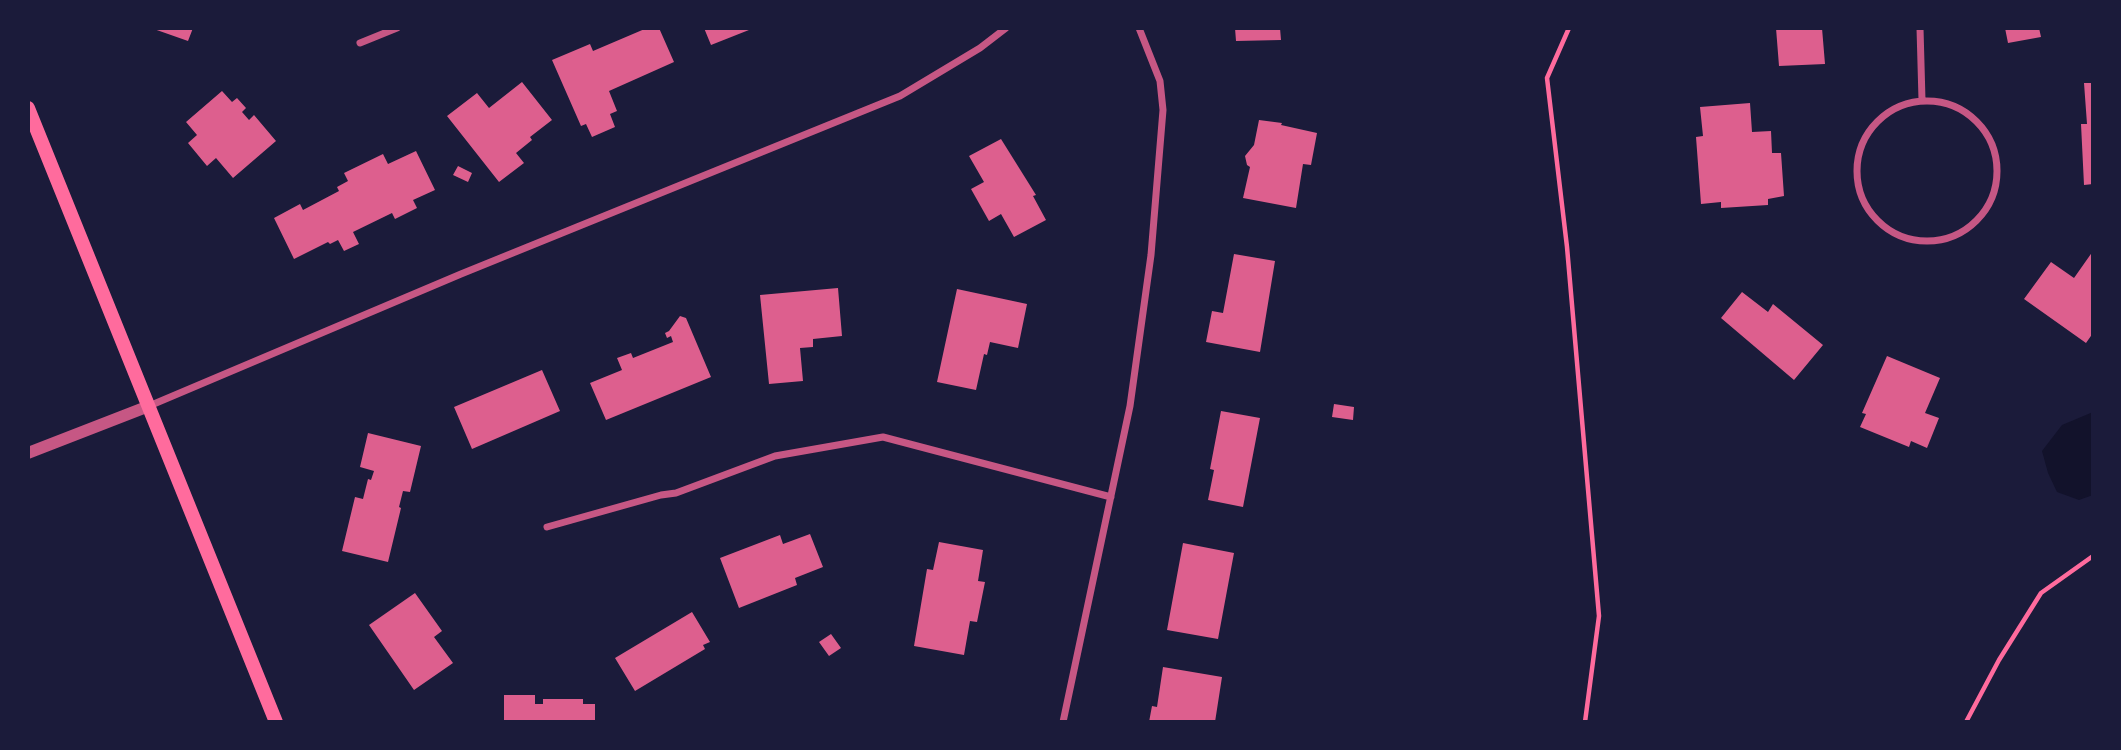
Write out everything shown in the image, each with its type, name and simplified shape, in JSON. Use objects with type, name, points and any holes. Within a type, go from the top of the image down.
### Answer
[{"type":"main road","points":[[28,108],[276,722]]},
{"type":"street","points":[[360,43],[397,28]]},
{"type":"street","points":[[28,453],[149,406],[461,274],[900,96],[980,48],[1006,28]]},
{"type":"street","points":[[1063,722],[1130,406],[1151,255],[1163,110],[1160,81],[1139,28]]},
{"type":"street","points":[[1920,28],[1922,100]]},
{"type":"street","points":[[1922,100],[1945,102],[1967,112],[1984,128],[1995,149],[1998,172],[1994,195],[1982,215],[1964,231],[1943,240],[1920,241],[1897,235],[1878,221],[1864,202],[1858,183],[1857,162],[1863,142],[1874,125],[1887,113],[1904,104],[1922,100]]},
{"type":"street","points":[[547,527],[661,495],[676,494],[775,457],[883,437],[1111,497]]},
{"type":"path","points":[[1569,28],[1547,78],[1567,247],[1599,616],[1585,722]]},
{"type":"path","points":[[1966,722],[1999,660],[2041,593],[2093,556]]},
{"type":"shaded area","points":[[2093,412],[2093,495],[2079,500],[2057,492],[2042,451],[2062,425]]},
{"type":"building","points":[[151,28],[193,28],[188,41]]},
{"type":"building","points":[[647,28],[659,28],[674,62],[609,91],[617,111],[610,114],[615,127],[592,137],[586,124],[581,126],[552,60],[590,44],[593,51]]},
{"type":"building","points":[[704,28],[754,28],[711,45]]},
{"type":"building","points":[[1235,28],[1280,28],[1281,40],[1236,41]]},
{"type":"building","points":[[1776,28],[1822,28],[1825,64],[1779,66]]},
{"type":"building","points":[[2005,28],[2039,28],[2041,37],[2008,43]]},
{"type":"building","points":[[522,82],[552,120],[530,137],[532,140],[516,153],[524,163],[499,182],[447,116],[477,93],[489,108]]},
{"type":"building","points":[[2084,83],[2093,83],[2093,184],[2084,185],[2081,124],[2087,124]]},
{"type":"building","points":[[222,91],[232,102],[237,98],[246,108],[242,112],[249,120],[254,115],[276,141],[233,178],[216,158],[207,166],[188,143],[197,135],[186,122]]},
{"type":"building","points":[[1750,103],[1752,132],[1771,131],[1772,153],[1781,153],[1784,196],[1768,199],[1768,205],[1721,208],[1721,202],[1701,204],[1696,137],[1703,136],[1700,107]]},
{"type":"building","points":[[1259,120],[1282,123],[1281,125],[1317,133],[1311,165],[1303,164],[1296,208],[1243,198],[1250,167],[1245,156],[1254,145]]},
{"type":"building","points":[[1001,139],[1036,195],[1033,196],[1046,220],[1014,237],[1001,214],[989,221],[971,189],[984,182],[969,156]]},
{"type":"building","points":[[416,151],[435,190],[413,200],[417,208],[395,219],[392,213],[353,232],[359,244],[344,251],[338,240],[330,244],[328,242],[294,259],[274,218],[300,204],[303,210],[339,191],[337,187],[348,181],[344,173],[383,154],[388,164]]},
{"type":"building","points":[[458,166],[472,173],[468,182],[453,175]]},
{"type":"building","points":[[2093,251],[2093,333],[2086,343],[2024,299],[2051,262],[2074,278]]},
{"type":"building","points":[[1234,254],[1275,261],[1260,352],[1206,342],[1212,311],[1223,313]]},
{"type":"building","points":[[838,288],[842,336],[813,339],[813,347],[800,348],[803,381],[769,384],[760,295]]},
{"type":"building","points":[[957,289],[1027,304],[1018,348],[990,342],[987,355],[984,354],[976,390],[937,382]]},
{"type":"building","points":[[1742,292],[1768,312],[1773,304],[1823,345],[1794,380],[1721,318]]},
{"type":"building","points":[[680,316],[686,318],[711,377],[606,420],[590,383],[622,370],[617,358],[631,353],[633,358],[673,342],[671,336],[667,338],[665,333]]},
{"type":"building","points":[[1887,356],[1940,378],[1925,413],[1939,418],[1927,448],[1911,441],[1909,447],[1860,427],[1866,414],[1862,413]]},
{"type":"building","points":[[542,370],[560,411],[472,449],[454,407]]},
{"type":"building","points":[[1334,404],[1354,407],[1353,420],[1332,417]]},
{"type":"building","points":[[1221,411],[1260,418],[1243,507],[1208,500],[1214,470],[1210,469]]},
{"type":"building","points":[[368,433],[421,446],[410,492],[403,491],[388,562],[342,551],[355,497],[363,499],[368,479],[371,480],[374,471],[360,467]]},
{"type":"building","points":[[810,534],[823,567],[795,578],[797,585],[739,608],[720,558],[780,535],[783,544]]},
{"type":"building","points":[[939,542],[983,550],[978,581],[985,582],[977,622],[970,621],[964,655],[914,646],[927,569],[933,570]]},
{"type":"building","points":[[1183,543],[1234,553],[1218,639],[1167,630]]},
{"type":"building","points":[[415,593],[442,631],[434,637],[453,663],[414,690],[369,625]]},
{"type":"building","points":[[692,612],[710,642],[703,645],[705,649],[635,691],[615,658]]},
{"type":"building","points":[[831,634],[841,648],[829,656],[819,642]]},
{"type":"building","points":[[1163,667],[1222,677],[1215,722],[1149,722],[1152,706],[1157,707]]},
{"type":"building","points":[[504,695],[535,695],[535,704],[543,704],[543,699],[583,699],[583,704],[595,704],[595,722],[504,722]]}]
